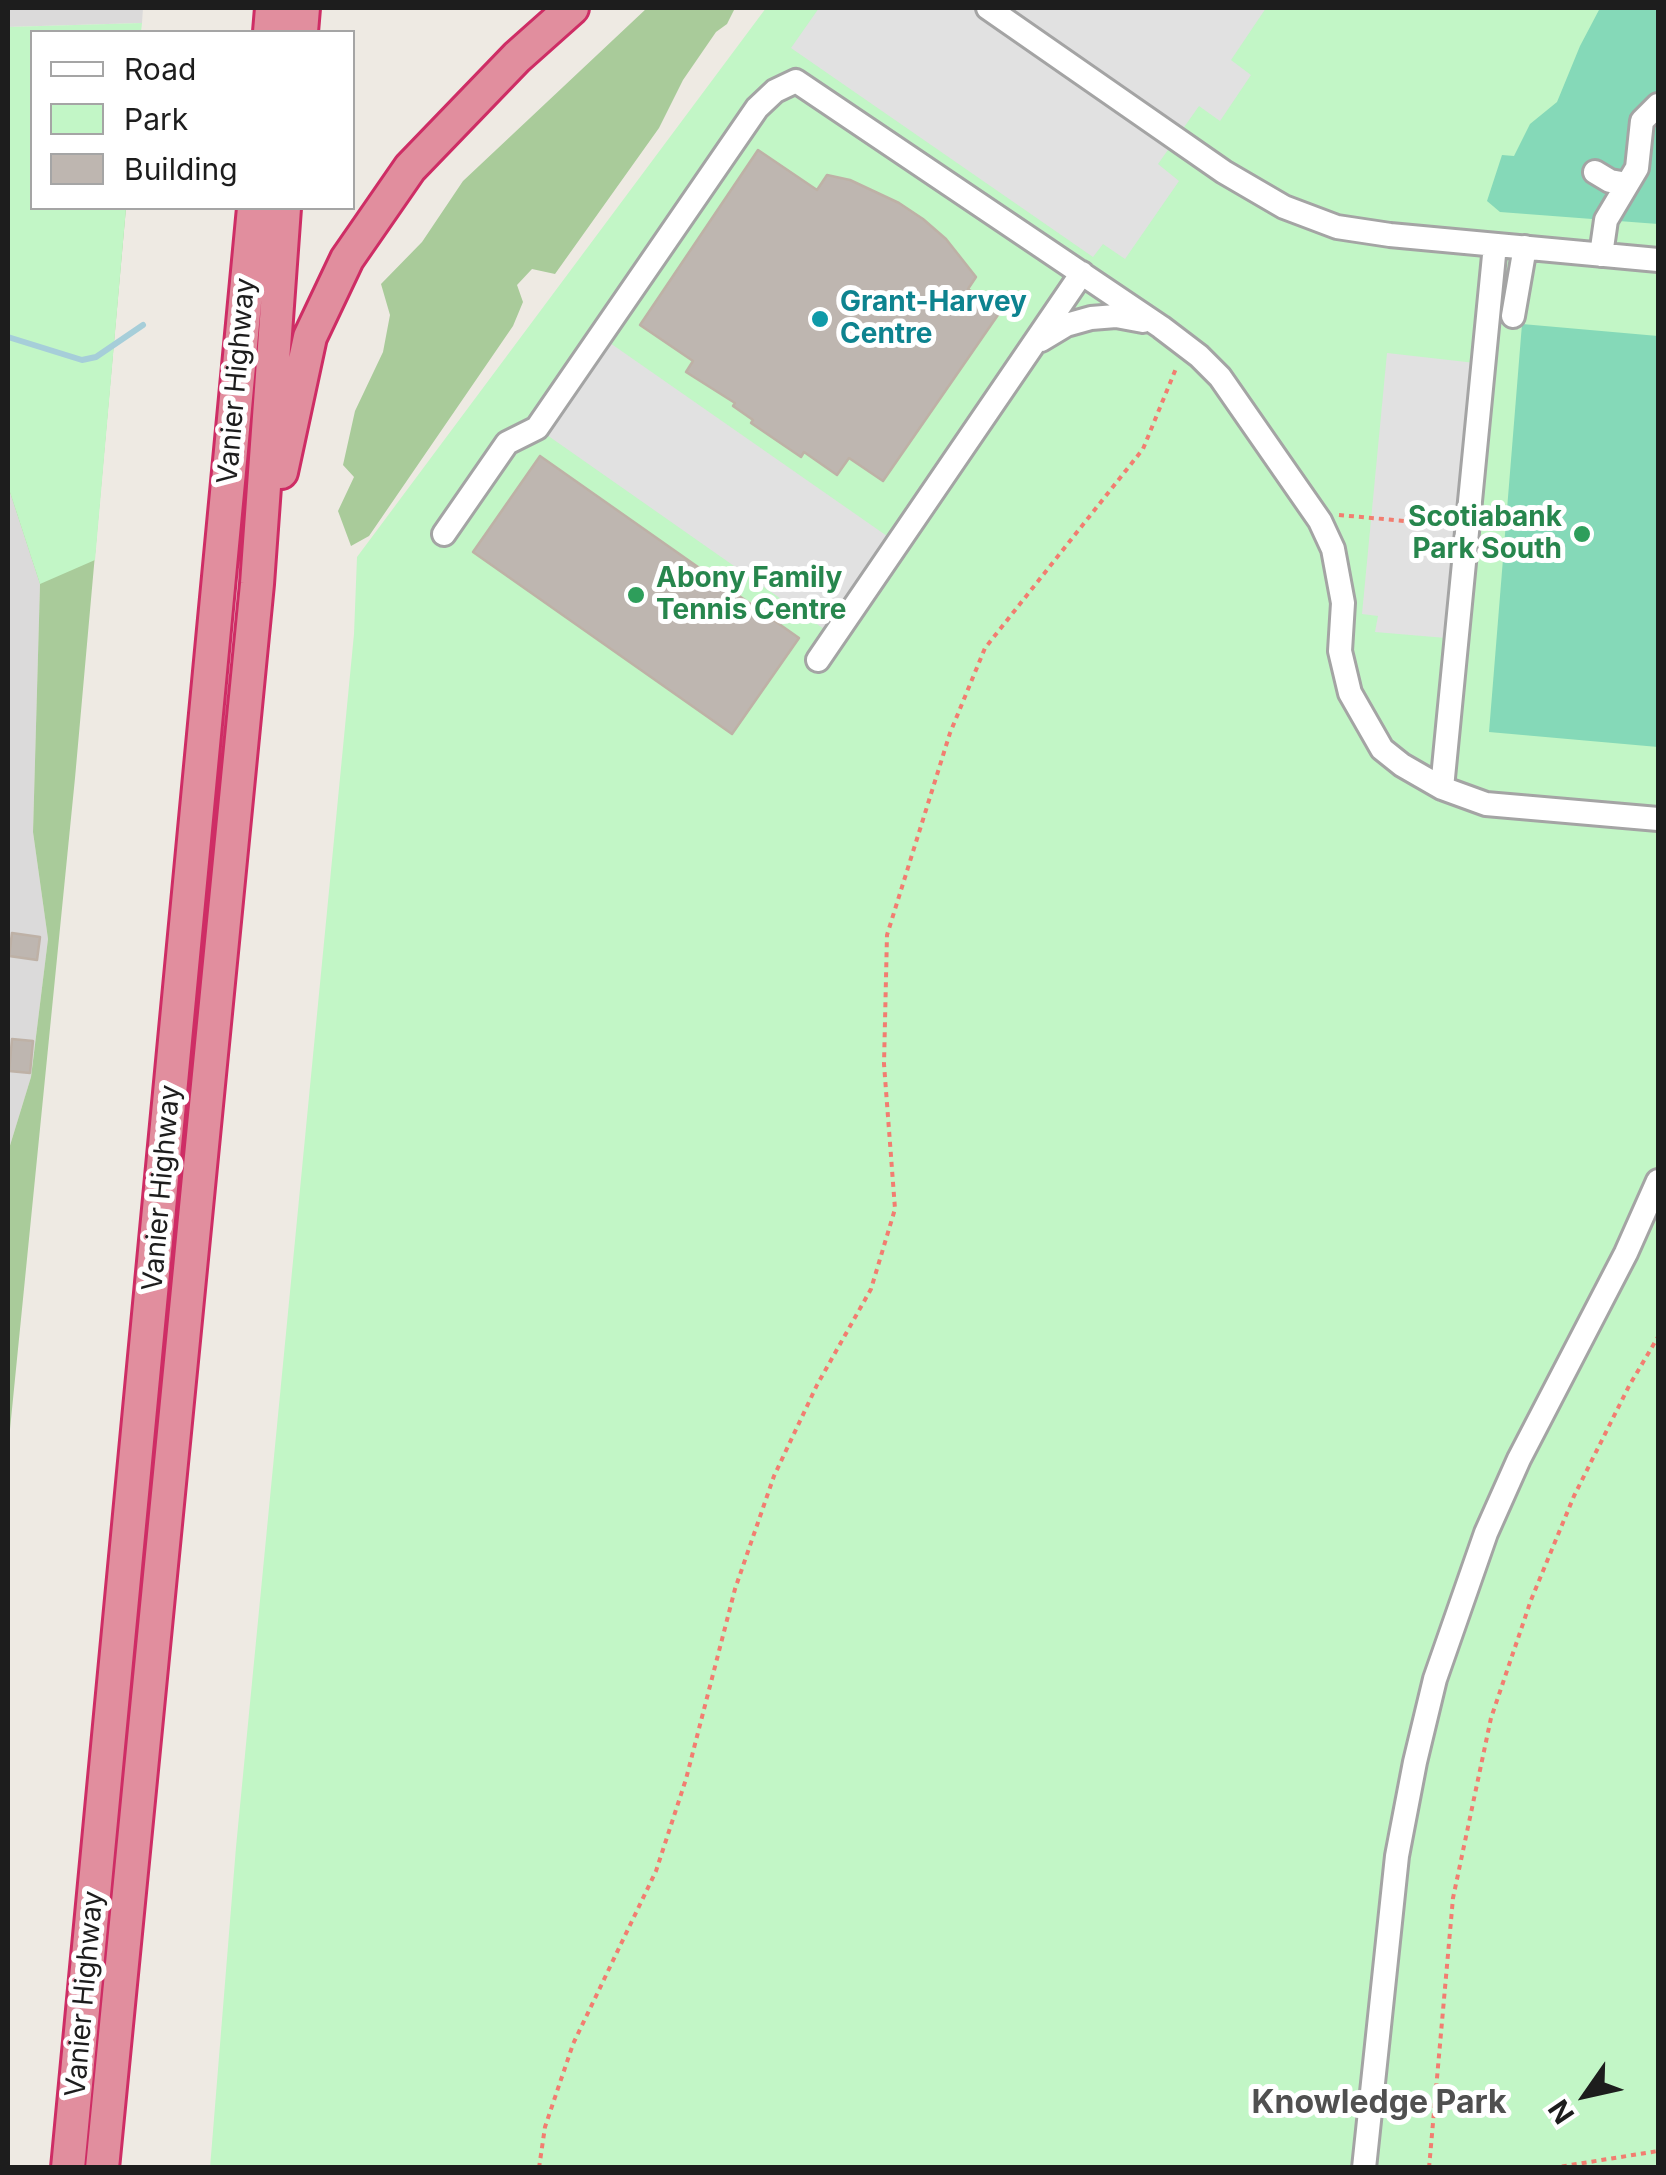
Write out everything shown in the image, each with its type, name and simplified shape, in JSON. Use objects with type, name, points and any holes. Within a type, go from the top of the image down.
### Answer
[{"type":"highway","points":[[257,584],[310,336],[347,259],[410,168],[517,57],[572,8]]},
{"type":"highway","name":"Vanier Highway","points":[[68,2168],[254,210]]},
{"type":"highway","name":"Vanier Highway","points":[[102,2168],[257,584],[284,210]]},
{"type":"street","points":[[988,8],[1224,172],[1284,208],[1338,226],[1390,235],[1658,260]]},
{"type":"street","points":[[444,534],[507,443],[537,428],[757,108],[775,91],[796,80],[1160,327],[1220,377],[1320,521],[1333,549],[1343,603],[1340,651],[1350,693],[1382,748],[1402,765],[1442,788],[1486,804],[1658,819]]},
{"type":"street","points":[[1601,254],[1606,220],[1637,168],[1642,121],[1658,105]]},
{"type":"street","points":[[1595,172],[1610,181],[1627,184]]},
{"type":"street","points":[[1442,788],[1495,244]]},
{"type":"street","points":[[1513,316],[1525,247]]},
{"type":"street","points":[[818,660],[1082,273]]},
{"type":"street","points":[[1033,345],[1066,325],[1091,318],[1116,316],[1160,327]]},
{"type":"street","points":[[1364,2168],[1397,1856],[1436,1678],[1458,1607],[1506,1488],[1658,1181]]},
{"type":"path","points":[[539,2168],[544,2127],[573,2044],[656,1872],[686,1779],[735,1589],[774,1476],[817,1386],[871,1288],[894,1208],[884,1064],[887,935],[950,733],[985,648],[1143,448],[1177,366]]},
{"type":"path","points":[[1320,521],[1333,515],[1454,526]]},
{"type":"path","points":[[1429,2168],[1453,1898],[1491,1718],[1531,1600],[1574,1496],[1658,1337]]},
{"type":"path","points":[[1552,2168],[1658,2151]]},
{"type":"shaded area","points":[[8,8],[143,8],[142,23],[8,27]]},
{"type":"shaded area","points":[[819,8],[1266,8],[1231,60],[1251,75],[1220,121],[1199,106],[1158,164],[1179,181],[1125,259],[1103,244],[1093,257],[791,48]]},
{"type":"shaded area","points":[[600,336],[897,543],[834,636],[537,428]]},
{"type":"shaded area","points":[[1387,353],[1484,364],[1458,639],[1375,632],[1378,616],[1362,614]]},
{"type":"shaded area","points":[[8,486],[40,584],[33,832],[48,939],[31,1077],[8,1152]]},
{"type":"green space","points":[[647,8],[735,8],[683,80],[659,128],[555,274],[532,269],[517,285],[523,302],[513,326],[369,536],[351,546],[338,511],[354,477],[343,465],[355,411],[383,352],[390,315],[381,284],[422,242],[463,181]]},
{"type":"green space","points":[[766,8],[1658,8],[1658,2167],[210,2168],[236,1847],[354,634],[357,557]]},
{"type":"green space","points":[[1600,8],[1658,8],[1658,224],[1500,212],[1487,201],[1502,155],[1514,156],[1530,124],[1557,102]]},
{"type":"green space","points":[[142,23],[141,30],[30,30],[30,210],[126,210],[95,560],[40,584],[8,486],[8,27]]},
{"type":"green space","points":[[8,27],[88,30],[30,30],[30,210],[126,210],[75,778],[8,1449],[8,1152],[31,1077],[48,939],[33,832],[40,584],[8,486]]},
{"type":"green space","name":"Scotiabank Park South","points":[[1522,324],[1658,336],[1658,747],[1489,732]]},
{"type":"building","name":"Grant-Harvey Centre","points":[[758,150],[817,190],[827,175],[850,180],[923,219],[946,239],[976,277],[968,289],[1000,312],[883,481],[849,458],[837,475],[804,452],[801,457],[751,423],[753,420],[733,406],[735,403],[686,372],[693,361],[640,325]]},
{"type":"building","name":"Abony Family Tennis Centre","points":[[540,456],[799,638],[732,734],[473,552]]},
{"type":"building","points":[[12,933],[40,937],[37,960],[9,956]]},
{"type":"building","points":[[12,1039],[33,1041],[30,1073],[9,1071]]},
{"type":"waterway","points":[[8,337],[82,360],[96,357],[143,325]]},
{"type":"place","name":"Grant-Harvey Centre","points":[[820,319]]},
{"type":"place","name":"Scotiabank Park South","points":[[1582,534]]},
{"type":"place","name":"Abony Family Tennis Centre","points":[[636,595]]},
{"type":"district","name":"Knowledge Park","points":[[1379,2103]]}]
